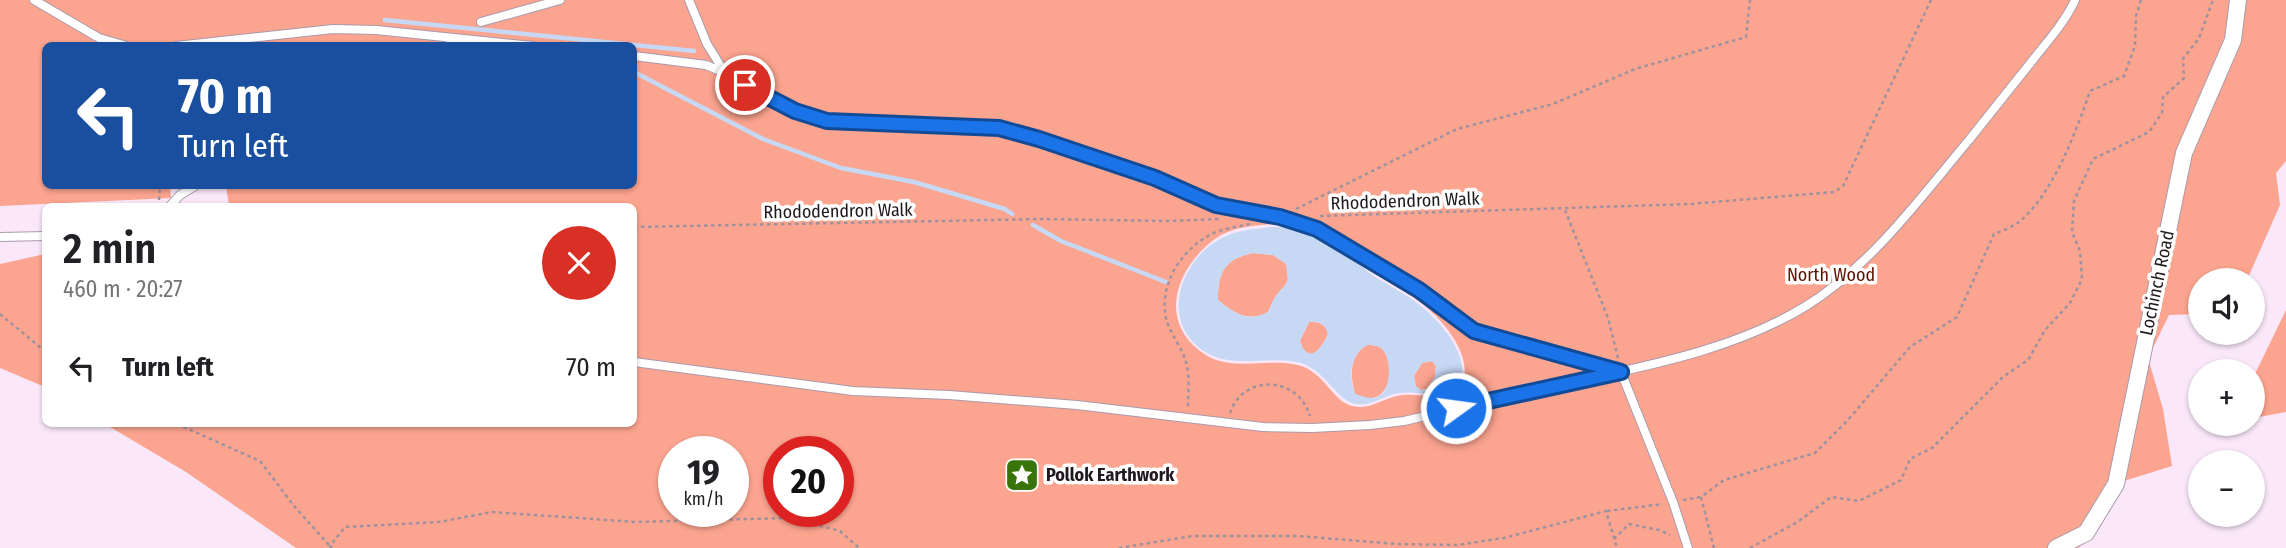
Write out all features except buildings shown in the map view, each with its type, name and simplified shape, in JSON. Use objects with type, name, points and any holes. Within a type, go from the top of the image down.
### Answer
[{"type":"street","name":"Lochinch Road","points":[[2056,548],[2086,533],[2116,484],[2184,153],[2234,40],[2238,0]]},
{"type":"lane","points":[[34,0],[99,38],[113,42]]},
{"type":"lane","points":[[481,22],[560,0]]},
{"type":"lane","points":[[689,0],[707,44],[724,72]]},
{"type":"lane","points":[[637,362],[853,391],[1077,405],[1187,420],[1263,427],[1312,428],[1404,421],[1621,372],[1714,347],[1758,329],[1806,306],[1861,264],[1910,211],[1988,117],[2045,46],[2075,0]]},
{"type":"lane","points":[[213,42],[333,29],[376,30],[499,42]]},
{"type":"lane","points":[[462,42],[474,39]]},
{"type":"lane","points":[[637,56],[706,65],[795,111],[827,121],[999,128],[1039,139],[1155,178],[1216,205],[1280,217],[1317,229],[1419,290],[1474,331],[1621,372]]},
{"type":"lane","points":[[173,203],[190,189]]},
{"type":"lane","points":[[0,237],[42,236]]},
{"type":"lane","points":[[1621,372],[1673,502],[1687,545]]},
{"type":"path","points":[[1187,420],[1186,363],[1166,317],[1165,296],[1177,263],[1210,234],[1280,217],[1457,129],[1553,104],[1635,69],[1746,37],[1750,0]]},
{"type":"path","name":"Rhododendron Walk","points":[[1320,216],[1690,204],[1834,192],[1843,186],[1931,0]]},
{"type":"path","points":[[1119,548],[1192,536],[1298,536],[1398,544],[1457,545],[1504,538],[1606,512],[1701,497],[1724,480],[1815,453],[1910,347],[1957,317],[1994,234],[2018,223],[2045,195],[2080,120],[2090,91],[2123,76],[2135,46],[2136,16],[2141,0]]},
{"type":"path","points":[[1750,548],[1799,521],[1831,497],[1859,501],[1901,480],[1910,459],[1932,448],[2003,377],[2028,360],[2045,330],[2070,303],[2082,279],[2080,251],[2072,232],[2074,201],[2093,159],[2149,132],[2162,113],[2163,96],[2185,78],[2183,59],[2199,38],[2213,0]]},
{"type":"path","points":[[1564,209],[1608,318],[1621,372]]},
{"type":"path","name":"Rhododendron Walk","points":[[637,226],[1042,219],[1224,219]]},
{"type":"path","points":[[0,314],[42,349]]},
{"type":"path","points":[[1230,423],[1230,411],[1246,390],[1259,385],[1276,384],[1291,389],[1306,404],[1312,428]]},
{"type":"path","points":[[184,427],[260,461],[331,547],[345,527],[439,522],[492,512],[636,522],[789,518],[839,531],[859,548]]},
{"type":"path","points":[[1701,497],[1714,548]]},
{"type":"path","points":[[1606,512],[1617,548]]},
{"type":"path","points":[[1614,539],[1629,524],[1659,530],[1687,545]]},
{"type":"green space","name":"North Wood","points":[[0,0],[2286,0],[2286,161],[2276,173],[2280,205],[2252,268],[2188,268],[2188,314],[2169,315],[2148,358],[2163,409],[2172,466],[2105,487],[2094,529],[2085,543],[2078,548],[296,548],[186,472],[110,427],[637,427],[637,203],[229,203],[226,189],[637,189],[637,42],[42,42],[42,189],[170,189],[171,198],[0,206]],"holes":[[[1271,224],[1304,228],[1322,235],[1435,315],[1454,338],[1460,351],[1465,378],[1461,391],[1442,396],[1401,395],[1368,406],[1352,406],[1339,398],[1315,374],[1298,365],[1223,362],[1200,351],[1187,338],[1179,323],[1176,308],[1178,293],[1191,263],[1202,250],[1221,235],[1242,228]]]},
{"type":"green space","points":[[1253,253],[1273,255],[1286,264],[1288,280],[1268,312],[1254,317],[1242,315],[1218,300],[1221,275],[1229,263]]},
{"type":"green space","points":[[42,255],[42,386],[0,368],[0,264]]},
{"type":"green space","points":[[2286,310],[2286,412],[2265,416],[2265,359],[2262,359]]},
{"type":"green space","points":[[1309,322],[1322,324],[1328,334],[1319,349],[1311,354],[1303,349],[1300,341]]},
{"type":"green space","points":[[1367,345],[1382,349],[1389,368],[1385,389],[1376,397],[1370,398],[1355,394],[1352,380],[1354,361]]},
{"type":"green space","points":[[1432,361],[1436,366],[1435,377],[1427,389],[1421,390],[1416,387],[1414,376],[1422,363]]},
{"type":"water","points":[[1293,228],[1322,237],[1372,275],[1423,308],[1442,327],[1458,351],[1462,364],[1459,389],[1441,394],[1399,393],[1370,403],[1356,404],[1349,402],[1317,372],[1301,363],[1226,360],[1202,350],[1189,338],[1181,323],[1180,292],[1186,276],[1194,261],[1220,239],[1239,232]],"holes":[[[1253,253],[1273,255],[1286,264],[1287,282],[1268,312],[1254,317],[1242,315],[1218,300],[1221,275],[1229,263]],[[1309,322],[1321,324],[1328,334],[1323,345],[1315,352],[1307,352],[1300,341]],[[1367,345],[1377,346],[1386,354],[1389,372],[1387,385],[1382,394],[1376,397],[1355,394],[1352,367],[1361,350]],[[1432,361],[1436,366],[1435,377],[1427,389],[1421,390],[1416,386],[1414,376],[1422,363]]]},
{"type":"waterway","points":[[385,20],[604,42]]},
{"type":"waterway","points":[[637,45],[694,51]]},
{"type":"waterway","points":[[637,74],[763,139],[841,168],[914,182],[1005,209],[1012,214]]},
{"type":"waterway","points":[[1033,225],[1061,241],[1166,282]]},
{"type":"place","name":"Pollok Earthwork","points":[[1022,475]]},
{"type":"route","points":[[745,85],[795,111],[827,121],[999,128],[1155,178],[1216,205],[1280,217],[1317,229],[1378,263],[1447,309],[1474,331],[1621,372],[1456,408]]}]
